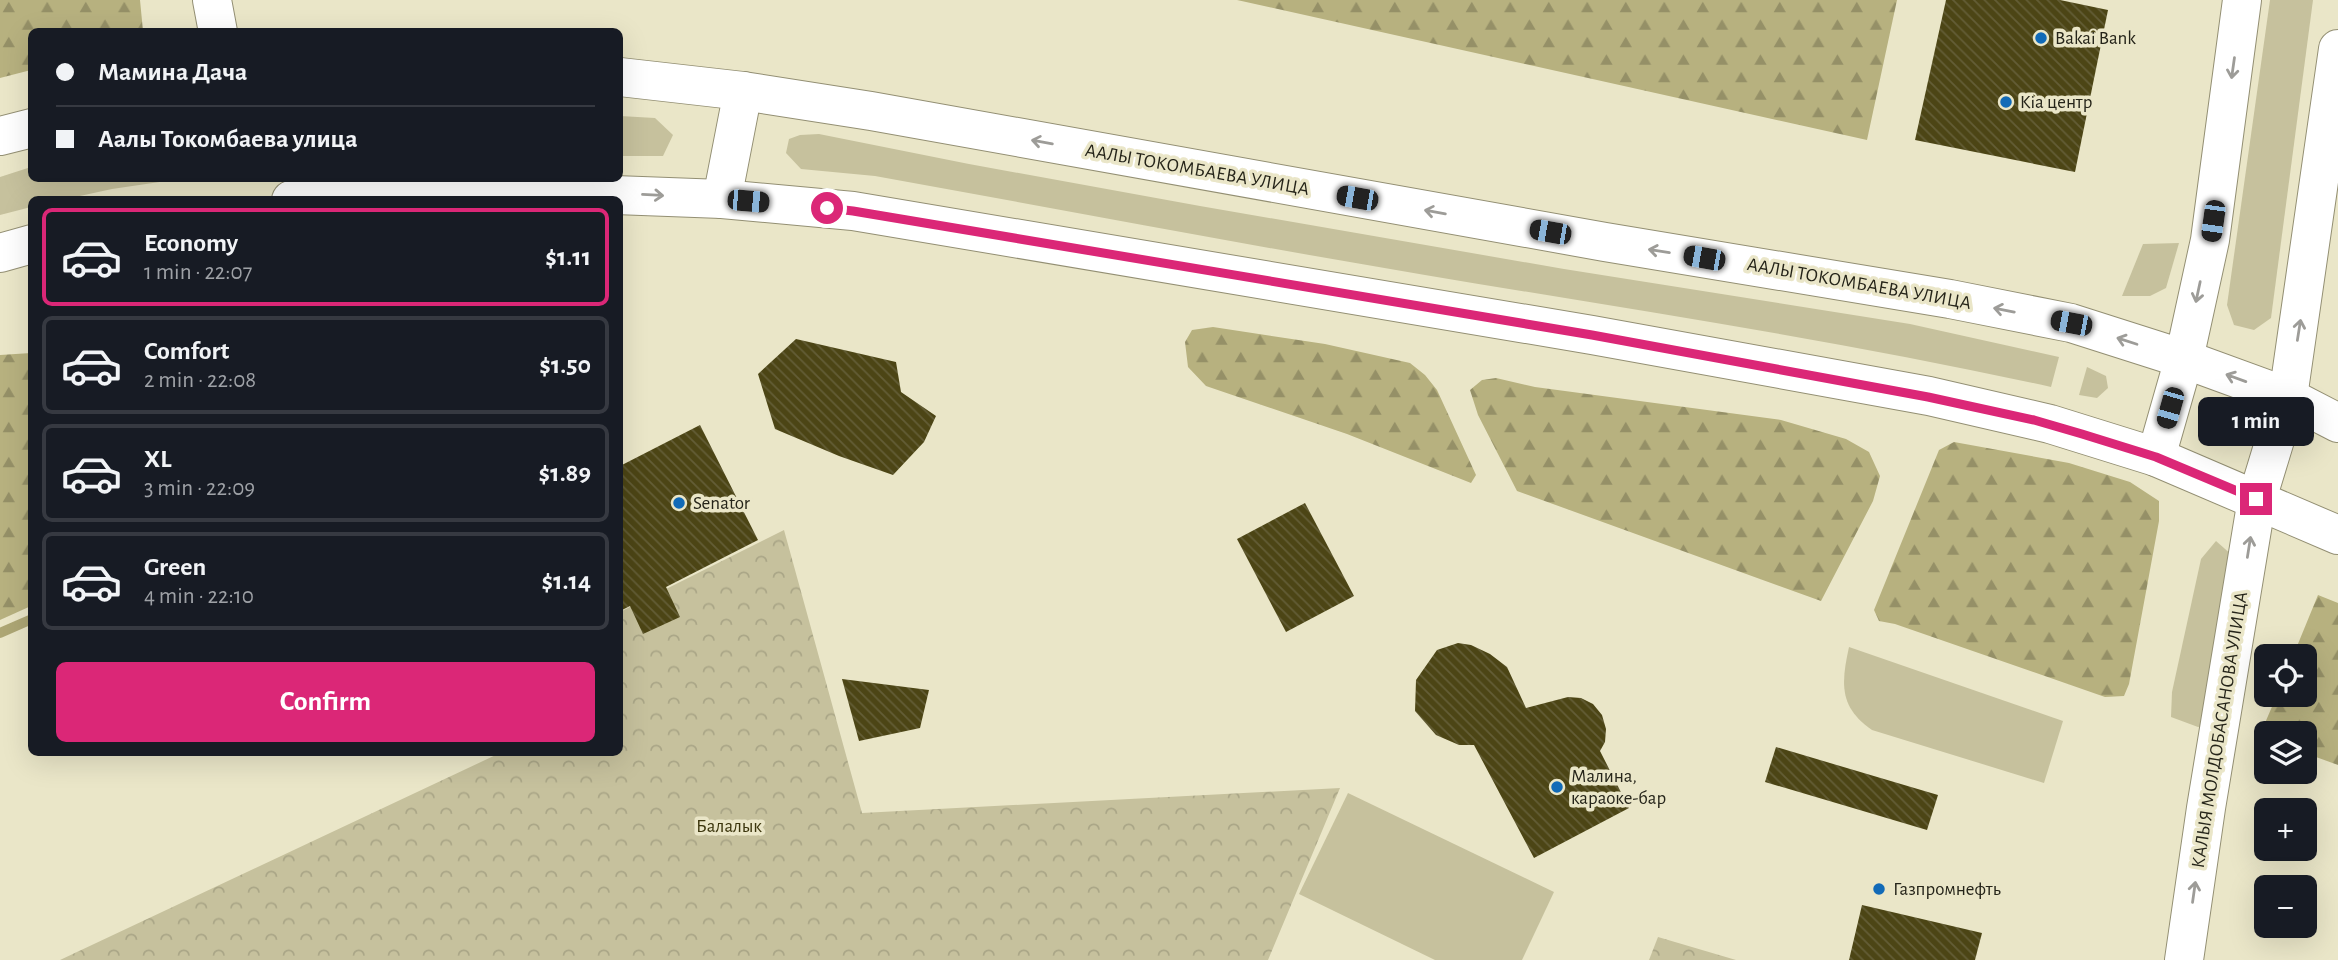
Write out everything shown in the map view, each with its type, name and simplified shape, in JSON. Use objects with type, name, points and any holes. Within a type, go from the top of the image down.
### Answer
[{"type":"main road","points":[[212,0],[217,28]]},
{"type":"main road","points":[[2156,457],[2184,359],[2210,240],[2242,0]]},
{"type":"main road","name":"КАЛЫЯ МОЛДОБАСАНОВА УЛИЦА","points":[[2184,960],[2256,499],[2288,397],[2338,49]]},
{"type":"main road","name":"ААЛЫ ТОКОМБАЕВА УЛИЦА","points":[[623,78],[743,91],[871,111],[1605,242],[1950,299],[2071,323],[2184,359],[2288,397],[2338,423]]},
{"type":"main road","points":[[722,199],[743,91]]},
{"type":"main road","points":[[0,136],[28,129]]},
{"type":"main road","points":[[327,196],[481,190],[722,199],[853,211],[1592,335],[1942,399],[2050,424],[2156,457],[2338,535]]},
{"type":"main road","points":[[0,253],[28,245]]},
{"type":"green space","points":[[0,0],[140,0],[143,28],[28,28],[28,71],[0,78]]},
{"type":"green space","points":[[1237,0],[1897,0],[1867,140]]},
{"type":"green space","points":[[2270,0],[2313,0],[2271,318],[2254,330],[2234,325],[2227,305]]},
{"type":"green space","points":[[623,116],[655,118],[673,135],[663,156],[623,156]]},
{"type":"green space","points":[[819,134],[1200,206],[1564,269],[1910,324],[2059,357],[2051,387],[1817,341],[1356,263],[875,176],[801,169],[786,153],[789,139],[800,135]]},
{"type":"green space","points":[[28,168],[28,182],[160,182],[80,196],[28,196],[28,208],[0,215],[0,177]]},
{"type":"green space","points":[[2179,243],[2166,288],[2150,296],[2122,296],[2143,244]]},
{"type":"green space","points":[[1213,327],[1325,344],[1410,363],[1425,375],[1437,390],[1476,475],[1471,483],[1347,434],[1206,386],[1188,367],[1185,342],[1192,330]]},
{"type":"green space","points":[[28,353],[28,607],[0,620],[0,355]]},
{"type":"green space","points":[[2087,367],[2106,376],[2108,388],[2097,398],[2079,395]]},
{"type":"green space","points":[[1496,378],[1535,387],[1781,420],[1846,439],[1869,452],[1880,476],[1873,501],[1821,601],[1517,491],[1478,415],[1470,390],[1482,380]]},
{"type":"green space","points":[[1954,442],[2069,463],[2130,482],[2159,501],[2159,521],[2129,684],[2124,696],[2105,697],[1895,624],[1879,621],[1874,610],[1939,450]]},
{"type":"green space","name":"Балалык","points":[[784,530],[862,813],[1340,788],[1268,960],[60,960],[494,756],[623,756],[623,610]]},
{"type":"green space","points":[[2216,541],[2233,556],[2213,725],[2198,727],[2171,717],[2172,692],[2201,559]]},
{"type":"green space","points":[[2318,595],[2338,603],[2338,765],[2317,757],[2317,721],[2266,721],[2272,707],[2317,707],[2317,644],[2298,644]]},
{"type":"green space","points":[[1849,647],[2063,721],[2044,783],[1872,730],[1853,713],[1845,694]]},
{"type":"green space","points":[[1348,793],[1554,892],[1522,960],[1435,960],[1299,894]]},
{"type":"green space","points":[[1658,937],[1736,960],[1649,960]]},
{"type":"building","name":"Kia центр","points":[[1946,0],[2060,0],[2108,10],[2075,172],[1915,140]]},
{"type":"building","points":[[796,339],[896,362],[901,392],[936,416],[924,442],[893,475],[775,429],[758,374]]},
{"type":"building","name":"Senator","points":[[700,425],[758,540],[666,587],[680,617],[643,634],[630,606],[623,610],[623,464]]},
{"type":"building","points":[[1305,503],[1354,596],[1286,632],[1237,539]]},
{"type":"building","points":[[1458,643],[1471,645],[1490,654],[1507,667],[1526,708],[1568,697],[1581,698],[1593,704],[1602,715],[1606,729],[1605,742],[1600,751],[1629,808],[1534,858],[1474,745],[1459,745],[1436,735],[1415,711],[1416,680],[1437,650]]},
{"type":"building","points":[[842,679],[929,690],[920,728],[859,741]]},
{"type":"building","points":[[1776,747],[1938,795],[1927,830],[1765,782]]},
{"type":"building","points":[[1862,905],[1982,933],[1975,960],[1849,960]]},
{"type":"waterway","points":[[0,633],[28,621]]},
{"type":"place","name":"Bakai Bank","points":[[2041,38]]},
{"type":"place","name":"Kia центр","points":[[2006,102]]},
{"type":"place","name":"Senator","points":[[679,503]]},
{"type":"place","name":"Малина, караоке-бар","points":[[1557,787]]},
{"type":"place","name":"Газпромнефть","points":[[1879,889]]},
{"type":"route","points":[[827,208],[1592,335],[1928,397],[2050,424],[2156,457],[2256,499]]}]
